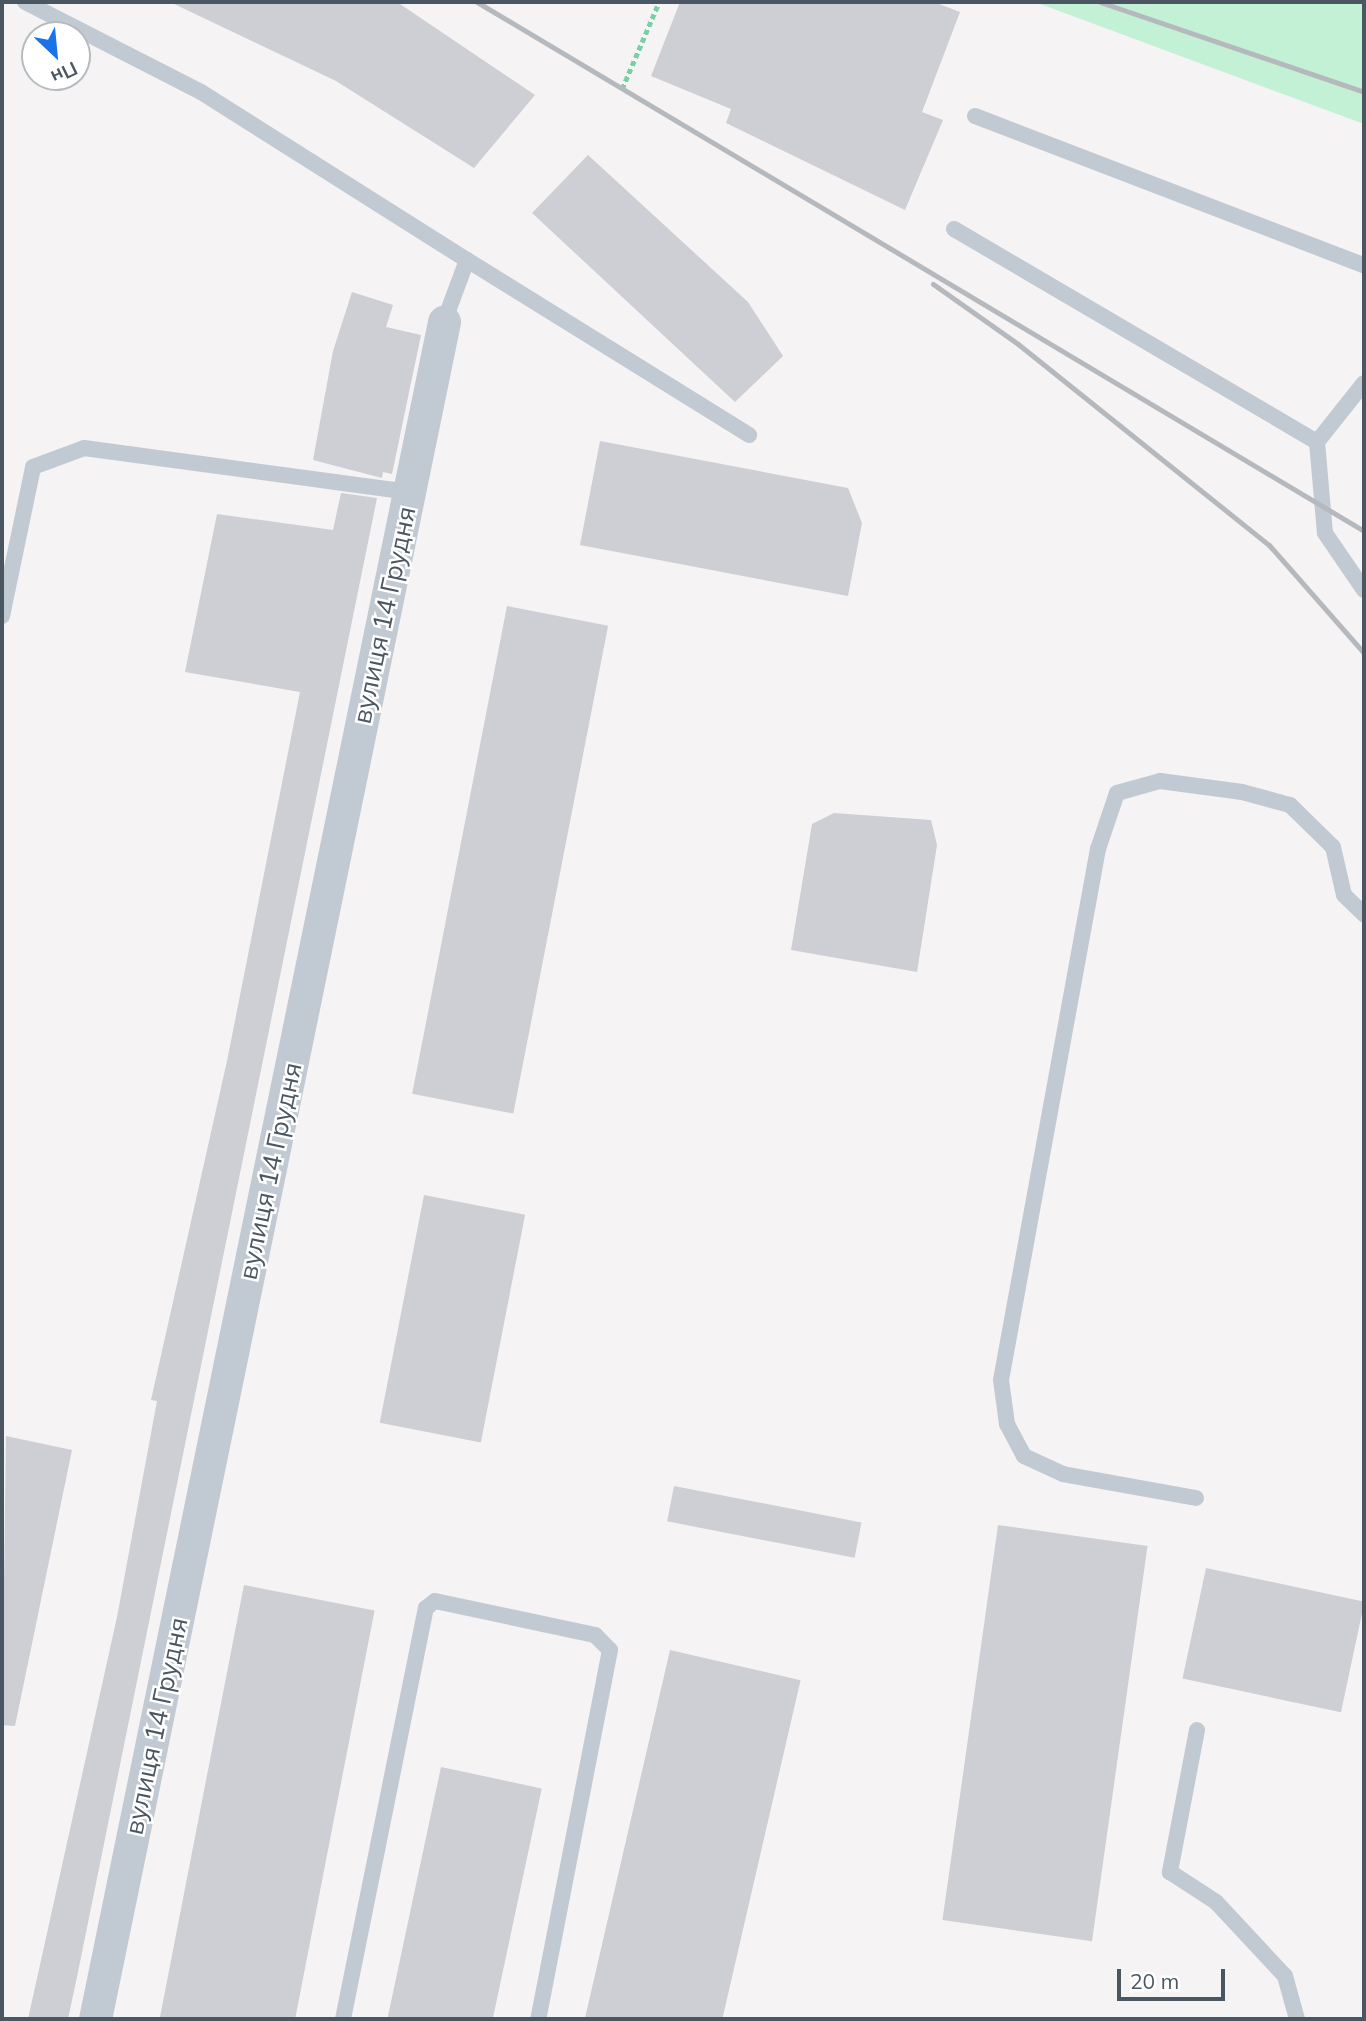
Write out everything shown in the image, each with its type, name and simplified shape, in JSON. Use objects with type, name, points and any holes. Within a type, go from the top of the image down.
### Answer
[{"type":"street","name":"вулиця 14 Грудня","points":[[95,2019],[444,322]]},
{"type":"lane","points":[[25,2],[201,92],[749,435]]},
{"type":"lane","points":[[975,116],[1364,265]]},
{"type":"lane","points":[[954,229],[1317,442]]},
{"type":"lane","points":[[444,322],[467,260]]},
{"type":"lane","points":[[1364,383],[1317,442],[1325,533],[1364,590]]},
{"type":"lane","points":[[2,616],[33,467],[84,448],[410,492]]},
{"type":"lane","points":[[1196,1497],[1063,1475],[1024,1456],[1007,1424],[1001,1380],[1098,849],[1117,793],[1160,781],[1242,792],[1290,805],[1333,847],[1344,895],[1364,914]]},
{"type":"lane","points":[[343,2019],[426,1608],[435,1601],[595,1635],[610,1650],[538,2019]]},
{"type":"lane","points":[[1197,1730],[1170,1872],[1216,1902],[1285,1976],[1297,2019]]},
{"type":"path","points":[[622,89],[659,2]]},
{"type":"green space","points":[[1035,2],[1364,2],[1364,124]]},
{"type":"building","points":[[170,2],[397,2],[535,95],[474,168],[336,81]]},
{"type":"building","points":[[680,2],[934,2],[960,12],[922,112],[943,120],[905,210],[726,123],[731,109],[651,76]]},
{"type":"building","points":[[588,155],[748,302],[783,356],[735,402],[532,213]]},
{"type":"building","points":[[352,292],[393,305],[386,327],[421,335],[392,474],[383,472],[382,478],[313,460],[333,351]]},
{"type":"building","points":[[600,441],[848,488],[862,523],[848,596],[580,545]]},
{"type":"building","points":[[341,493],[377,498],[77,1977],[68,2019],[28,2019],[117,1617],[157,1401],[151,1400],[227,1061],[300,692],[185,672],[217,514],[333,530]]},
{"type":"building","points":[[507,606],[608,626],[513,1114],[412,1094]]},
{"type":"building","points":[[834,813],[931,820],[937,845],[917,972],[791,950],[812,824]]},
{"type":"building","points":[[424,1195],[525,1215],[481,1442],[380,1423]]},
{"type":"building","points":[[6,1436],[72,1450],[15,1726],[2,1725]]},
{"type":"building","points":[[674,1486],[861,1522],[855,1558],[667,1521]]},
{"type":"building","points":[[998,1525],[1148,1546],[1092,1941],[942,1920]]},
{"type":"building","points":[[1206,1568],[1364,1602],[1341,1712],[1183,1679]]},
{"type":"building","points":[[244,1585],[375,1610],[295,2019],[160,2019]]},
{"type":"building","points":[[670,1650],[801,1680],[722,2019],[585,2018]]},
{"type":"building","points":[[441,1767],[542,1788],[493,2019],[387,2019]]},
{"type":"railway","points":[[477,2],[1364,531]]},
{"type":"railway","points":[[1100,2],[1364,92]]},
{"type":"railway","points":[[933,284],[1018,344],[1269,545],[1364,653]]}]
